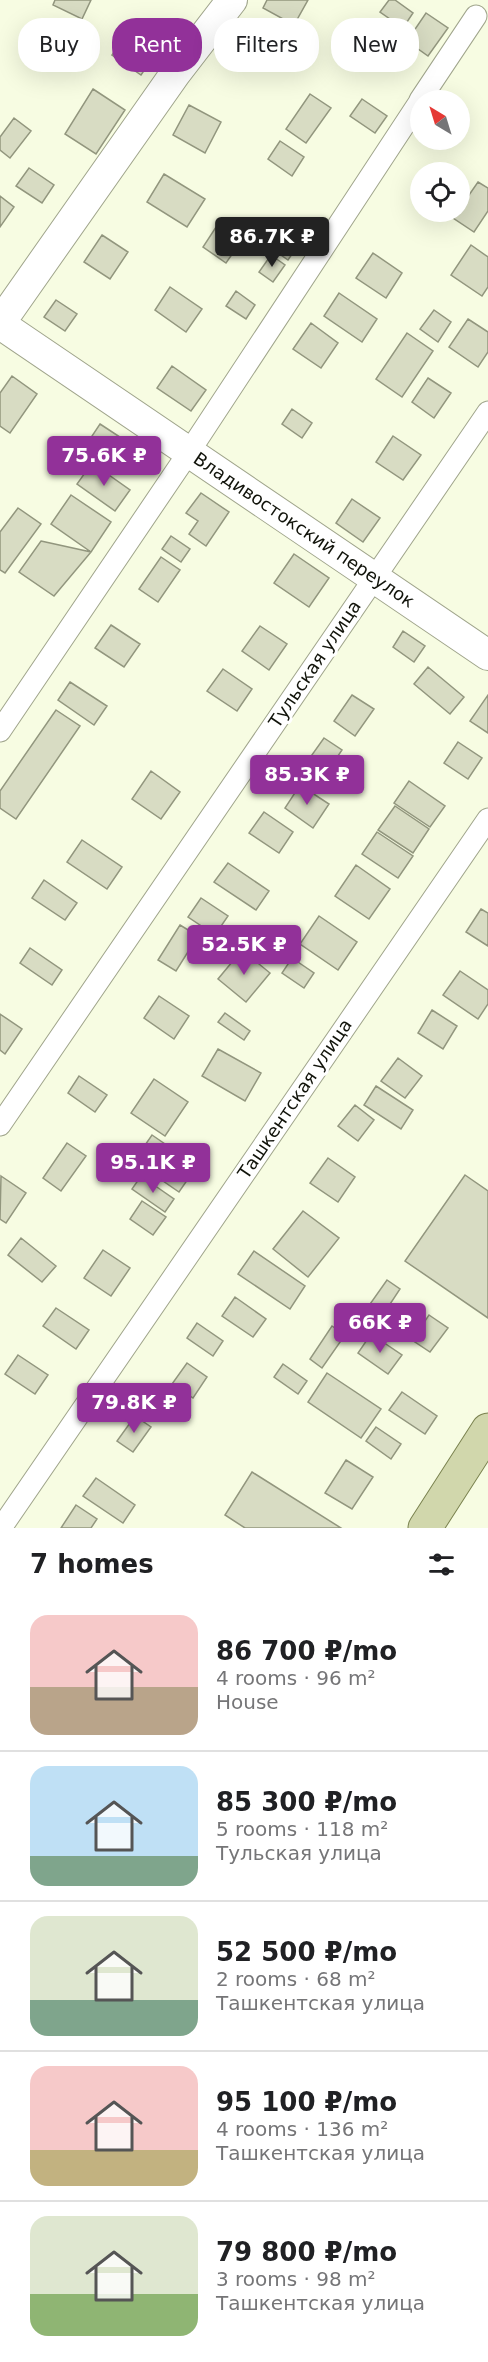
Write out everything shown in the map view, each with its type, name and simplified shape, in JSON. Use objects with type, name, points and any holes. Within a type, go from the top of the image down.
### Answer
[{"type":"main road","points":[[425,1528],[488,1430]]},
{"type":"street","points":[[0,324],[176,74],[232,0]]},
{"type":"street","points":[[427,90],[476,16]]},
{"type":"street","points":[[0,730],[189,452],[410,116]]},
{"type":"street","name":"Владивостокский переулок","points":[[0,324],[488,655]]},
{"type":"street","name":"Тульская улица","points":[[0,1125],[488,412]]},
{"type":"street","name":"Ташкентская улица","points":[[1,1528],[488,819]]},
{"type":"building","points":[[55,0],[91,0],[82,18],[53,5]]},
{"type":"building","points":[[267,0],[308,0],[298,18],[281,18],[263,8]]},
{"type":"building","points":[[389,0],[395,0],[413,13],[410,18],[389,18],[380,12]]},
{"type":"building","points":[[426,13],[448,28],[428,56],[419,50],[419,23]]},
{"type":"building","points":[[93,89],[125,110],[96,154],[65,134]]},
{"type":"building","points":[[310,94],[331,108],[306,143],[286,129]]},
{"type":"building","points":[[362,99],[387,116],[375,133],[350,116]]},
{"type":"building","points":[[189,105],[221,122],[205,153],[173,135]]},
{"type":"building","points":[[14,118],[31,131],[10,158],[0,150],[0,137]]},
{"type":"building","points":[[280,141],[304,157],[292,176],[268,159]]},
{"type":"building","points":[[29,168],[54,185],[42,203],[16,186]]},
{"type":"building","points":[[164,174],[205,199],[187,227],[147,202]]},
{"type":"building","points":[[478,182],[488,188],[488,211],[474,232],[459,222],[470,222],[470,194]]},
{"type":"building","points":[[0,196],[14,207],[0,227]]},
{"type":"building","points":[[218,224],[242,240],[226,263],[203,247]]},
{"type":"building","points":[[281,227],[301,241],[288,260],[268,246]]},
{"type":"building","points":[[102,235],[128,252],[110,279],[84,262]]},
{"type":"building","points":[[471,245],[488,257],[488,287],[482,296],[451,275]]},
{"type":"building","points":[[373,253],[402,273],[386,298],[356,278]]},
{"type":"building","points":[[271,255],[285,265],[273,282],[259,272]]},
{"type":"building","points":[[170,287],[202,309],[186,332],[155,310]]},
{"type":"building","points":[[236,291],[255,305],[246,319],[226,306]]},
{"type":"building","points":[[339,293],[377,319],[362,342],[324,316]]},
{"type":"building","points":[[56,300],[77,314],[65,331],[44,317]]},
{"type":"building","points":[[434,310],[451,322],[438,342],[420,329]]},
{"type":"building","points":[[468,319],[488,332],[488,352],[478,367],[449,347]]},
{"type":"building","points":[[311,323],[338,343],[321,368],[293,349]]},
{"type":"building","points":[[407,333],[433,351],[402,397],[376,379]]},
{"type":"building","points":[[172,366],[206,390],[191,411],[157,388]]},
{"type":"building","points":[[12,376],[37,394],[10,433],[0,426],[0,393]]},
{"type":"building","points":[[428,378],[451,393],[434,418],[412,402]]},
{"type":"building","points":[[292,409],[312,423],[302,438],[282,424]]},
{"type":"building","points":[[100,424],[129,443],[112,468],[84,448]]},
{"type":"building","points":[[393,436],[421,455],[403,480],[376,462]]},
{"type":"building","points":[[92,463],[130,490],[115,511],[77,484]]},
{"type":"building","points":[[201,493],[229,512],[206,546],[189,534],[198,521],[186,513]]},
{"type":"building","points":[[71,495],[111,522],[91,552],[51,524]]},
{"type":"building","points":[[352,499],[380,518],[363,542],[336,523]]},
{"type":"building","points":[[18,508],[41,524],[5,573],[0,570],[0,532]]},
{"type":"building","points":[[171,536],[190,549],[181,562],[162,549]]},
{"type":"building","points":[[41,541],[91,552],[54,596],[19,572]]},
{"type":"building","points":[[294,554],[329,578],[309,607],[274,583]]},
{"type":"building","points":[[161,557],[180,570],[158,602],[139,589]]},
{"type":"building","points":[[111,625],[140,644],[124,667],[95,648]]},
{"type":"building","points":[[260,626],[287,644],[269,670],[242,651]]},
{"type":"building","points":[[403,631],[425,646],[414,662],[393,647]]},
{"type":"building","points":[[428,667],[464,697],[450,714],[414,684]]},
{"type":"building","points":[[223,669],[252,689],[237,711],[207,691]]},
{"type":"building","points":[[70,682],[107,706],[94,725],[58,700]]},
{"type":"building","points":[[352,695],[374,709],[355,736],[334,721]]},
{"type":"building","points":[[488,695],[488,733],[470,721]]},
{"type":"building","points":[[56,710],[80,726],[16,819],[0,808],[0,791]]},
{"type":"building","points":[[324,738],[342,750],[327,772],[309,759]]},
{"type":"building","points":[[458,742],[482,758],[468,779],[444,763]]},
{"type":"building","points":[[151,771],[180,792],[161,819],[132,799]]},
{"type":"building","points":[[409,781],[445,806],[430,827],[394,803]]},
{"type":"building","points":[[300,785],[329,804],[313,828],[285,808]]},
{"type":"building","points":[[395,806],[429,829],[413,853],[378,830]]},
{"type":"building","points":[[264,812],[293,832],[279,853],[249,833]]},
{"type":"building","points":[[377,832],[413,856],[398,878],[362,854]]},
{"type":"building","points":[[82,840],[122,867],[107,889],[67,862]]},
{"type":"building","points":[[228,863],[269,891],[256,910],[214,882]]},
{"type":"building","points":[[356,865],[390,889],[369,919],[335,896]]},
{"type":"building","points":[[44,880],[77,903],[65,920],[32,898]]},
{"type":"building","points":[[201,898],[228,916],[215,935],[188,917]]},
{"type":"building","points":[[481,909],[488,913],[488,946],[466,932]]},
{"type":"building","points":[[319,916],[357,942],[338,970],[300,944]]},
{"type":"building","points":[[180,925],[198,936],[176,971],[158,960]]},
{"type":"building","points":[[30,948],[62,970],[52,985],[20,963]]},
{"type":"building","points":[[242,950],[270,973],[246,1002],[218,979]]},
{"type":"building","points":[[292,958],[314,973],[304,988],[282,973]]},
{"type":"building","points":[[460,971],[488,990],[488,1004],[478,1019],[443,995]]},
{"type":"building","points":[[159,996],[189,1016],[174,1039],[144,1018]]},
{"type":"building","points":[[432,1010],[457,1026],[443,1049],[418,1033]]},
{"type":"building","points":[[225,1013],[250,1031],[244,1040],[218,1022]]},
{"type":"building","points":[[0,1014],[22,1029],[5,1054],[0,1050]]},
{"type":"building","points":[[218,1049],[261,1073],[245,1101],[202,1076]]},
{"type":"building","points":[[398,1058],[422,1076],[405,1098],[381,1081]]},
{"type":"building","points":[[79,1076],[107,1095],[95,1112],[68,1093]]},
{"type":"building","points":[[154,1079],[188,1102],[165,1136],[131,1113]]},
{"type":"building","points":[[376,1086],[413,1110],[401,1129],[364,1105]]},
{"type":"building","points":[[355,1105],[374,1120],[358,1141],[338,1126]]},
{"type":"building","points":[[152,1135],[197,1166],[179,1192],[134,1161]]},
{"type":"building","points":[[67,1143],[86,1156],[61,1191],[43,1178]]},
{"type":"building","points":[[328,1158],[355,1177],[338,1202],[310,1183]]},
{"type":"building","points":[[465,1175],[488,1191],[488,1318],[405,1261]]},
{"type":"building","points":[[1,1176],[26,1193],[6,1223],[0,1219]]},
{"type":"building","points":[[141,1176],[174,1199],[165,1212],[132,1189]]},
{"type":"building","points":[[142,1201],[166,1217],[153,1235],[130,1219]]},
{"type":"building","points":[[303,1211],[339,1238],[308,1277],[273,1249]]},
{"type":"building","points":[[21,1238],[56,1266],[42,1282],[8,1255]]},
{"type":"building","points":[[103,1250],[130,1268],[111,1296],[84,1278]]},
{"type":"building","points":[[254,1251],[305,1286],[290,1309],[238,1274]]},
{"type":"building","points":[[387,1280],[400,1289],[377,1324],[363,1314]]},
{"type":"building","points":[[235,1297],[266,1319],[253,1337],[222,1316]]},
{"type":"building","points":[[56,1308],[89,1330],[76,1349],[43,1326]]},
{"type":"building","points":[[429,1315],[448,1328],[430,1352],[412,1340]]},
{"type":"building","points":[[197,1323],[223,1341],[213,1356],[187,1338]]},
{"type":"building","points":[[332,1326],[345,1335],[322,1368],[310,1359]]},
{"type":"building","points":[[371,1334],[402,1355],[388,1374],[358,1353]]},
{"type":"building","points":[[18,1355],[48,1375],[35,1394],[5,1374]]},
{"type":"building","points":[[187,1363],[207,1377],[193,1398],[172,1384]]},
{"type":"building","points":[[283,1364],[307,1381],[298,1394],[274,1377]]},
{"type":"building","points":[[327,1373],[381,1409],[361,1438],[308,1402]]},
{"type":"building","points":[[402,1392],[437,1416],[425,1434],[389,1410]]},
{"type":"building","points":[[135,1416],[151,1427],[133,1452],[117,1441]]},
{"type":"building","points":[[376,1427],[401,1444],[391,1459],[366,1441]]},
{"type":"building","points":[[346,1460],[373,1477],[352,1509],[325,1493]]},
{"type":"building","points":[[252,1472],[341,1528],[245,1528],[225,1515]]},
{"type":"building","points":[[96,1478],[135,1505],[123,1523],[83,1496]]},
{"type":"building","points":[[76,1505],[97,1519],[91,1528],[61,1528]]}]
